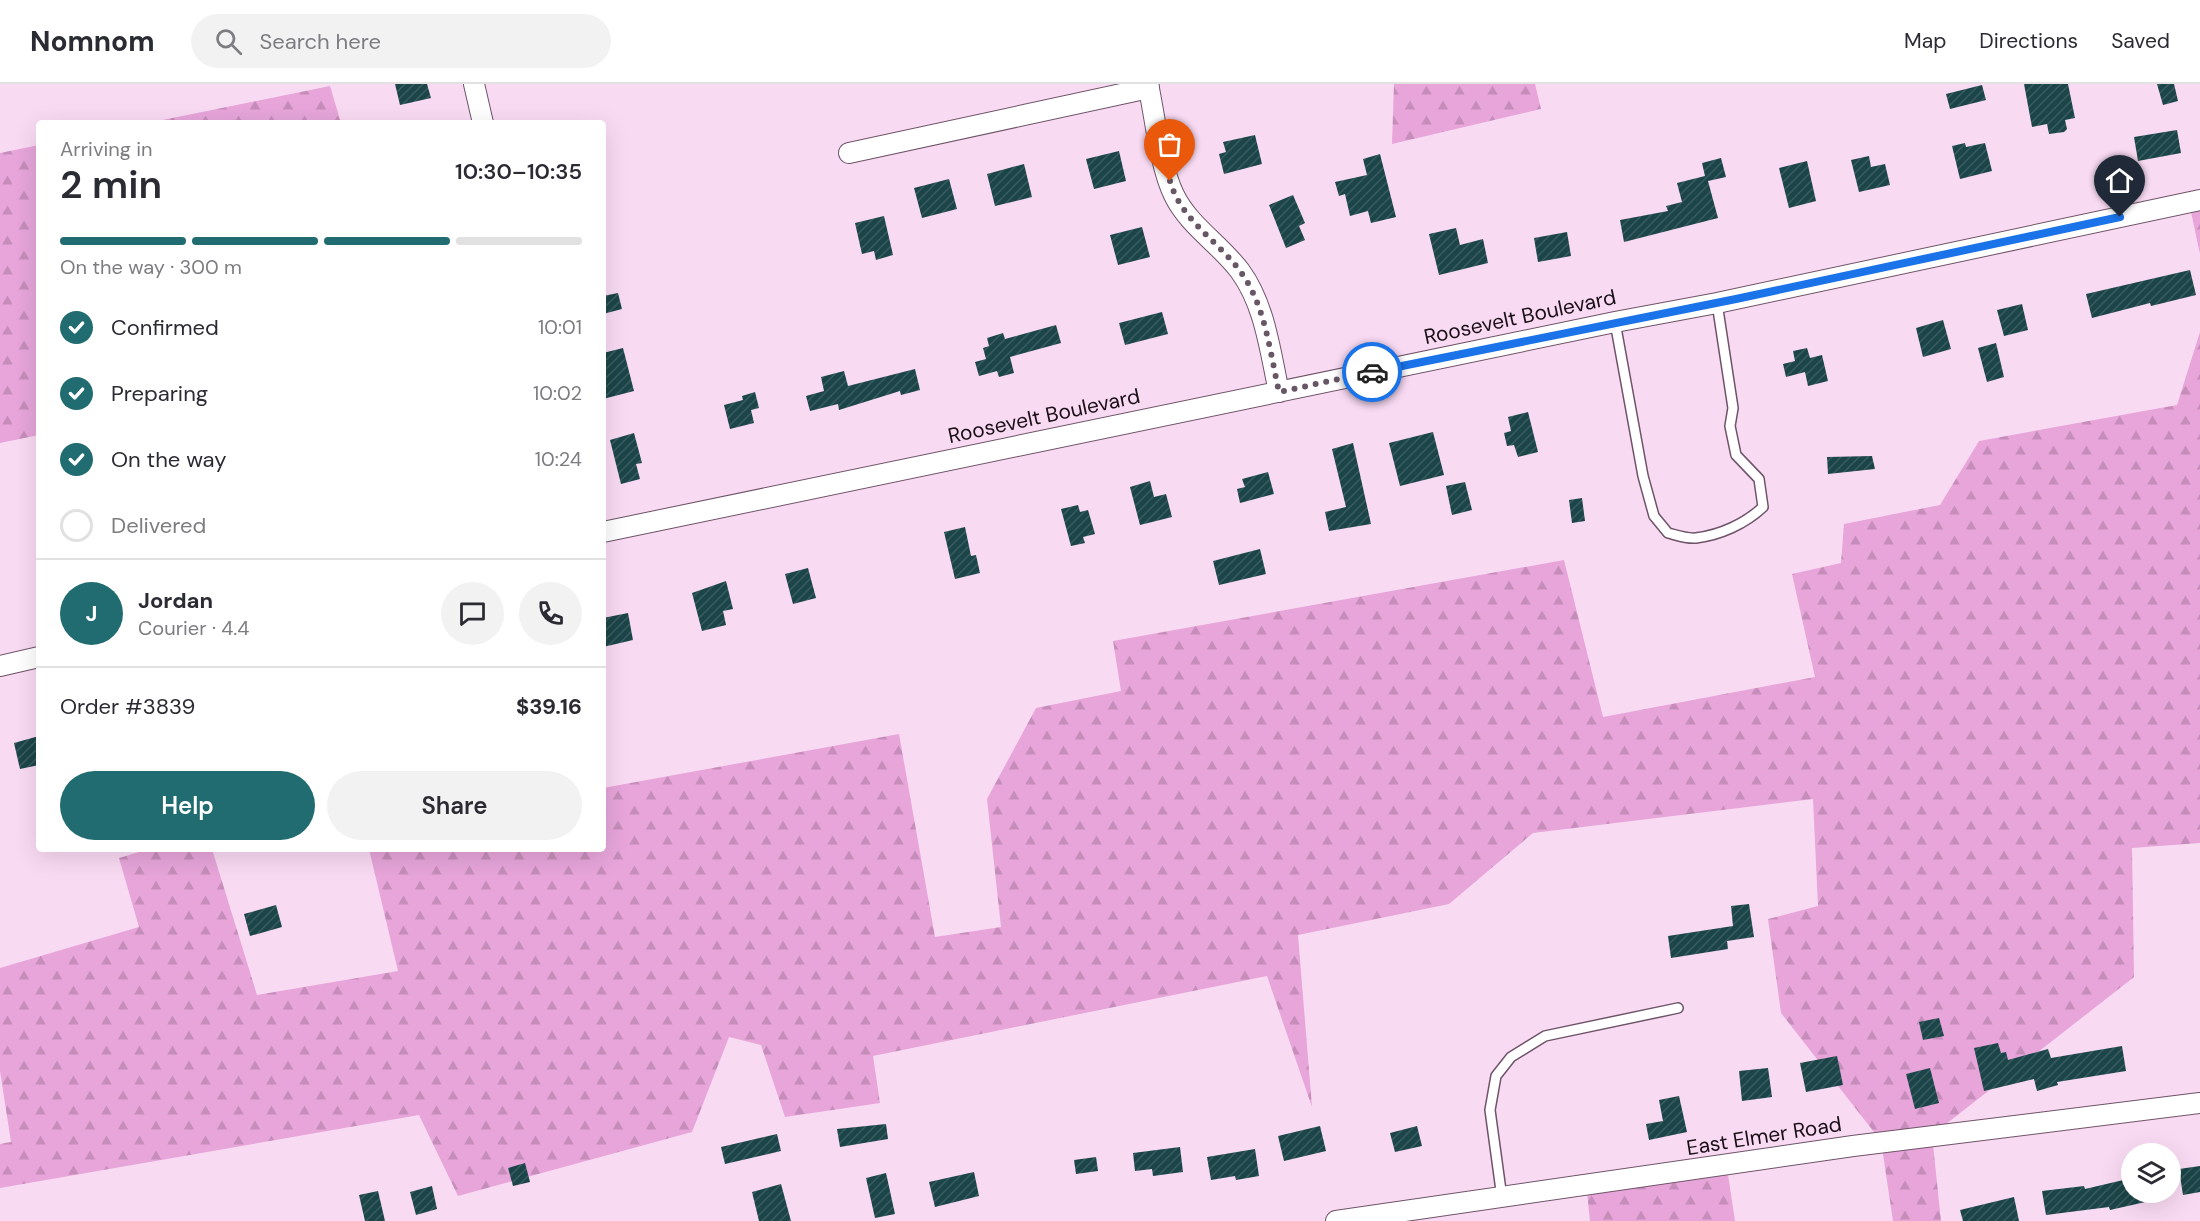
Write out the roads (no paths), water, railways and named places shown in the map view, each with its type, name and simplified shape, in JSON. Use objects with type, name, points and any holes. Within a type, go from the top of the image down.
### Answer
[{"type":"street","points":[[474,84],[482,120]]},
{"type":"street","points":[[849,153],[1149,86],[1174,195],[1189,218],[1240,271],[1250,288],[1259,306],[1279,392]]},
{"type":"street","name":"Roosevelt Boulevard","points":[[606,531],[1615,322],[1717,303],[2200,200]]},
{"type":"street","points":[[0,666],[36,658]]},
{"type":"street","name":"East Elmer Road","points":[[1336,1221],[1853,1146],[2200,1103]]},
{"type":"lane","points":[[1615,322],[1643,476],[1654,516],[1668,533],[1694,538],[1731,528],[1750,519],[1763,507],[1759,479],[1736,455],[1731,426],[1733,408],[1717,303]]},
{"type":"lane","points":[[1502,1198],[1490,1110],[1496,1076],[1512,1057],[1545,1036],[1678,1008]]}]
